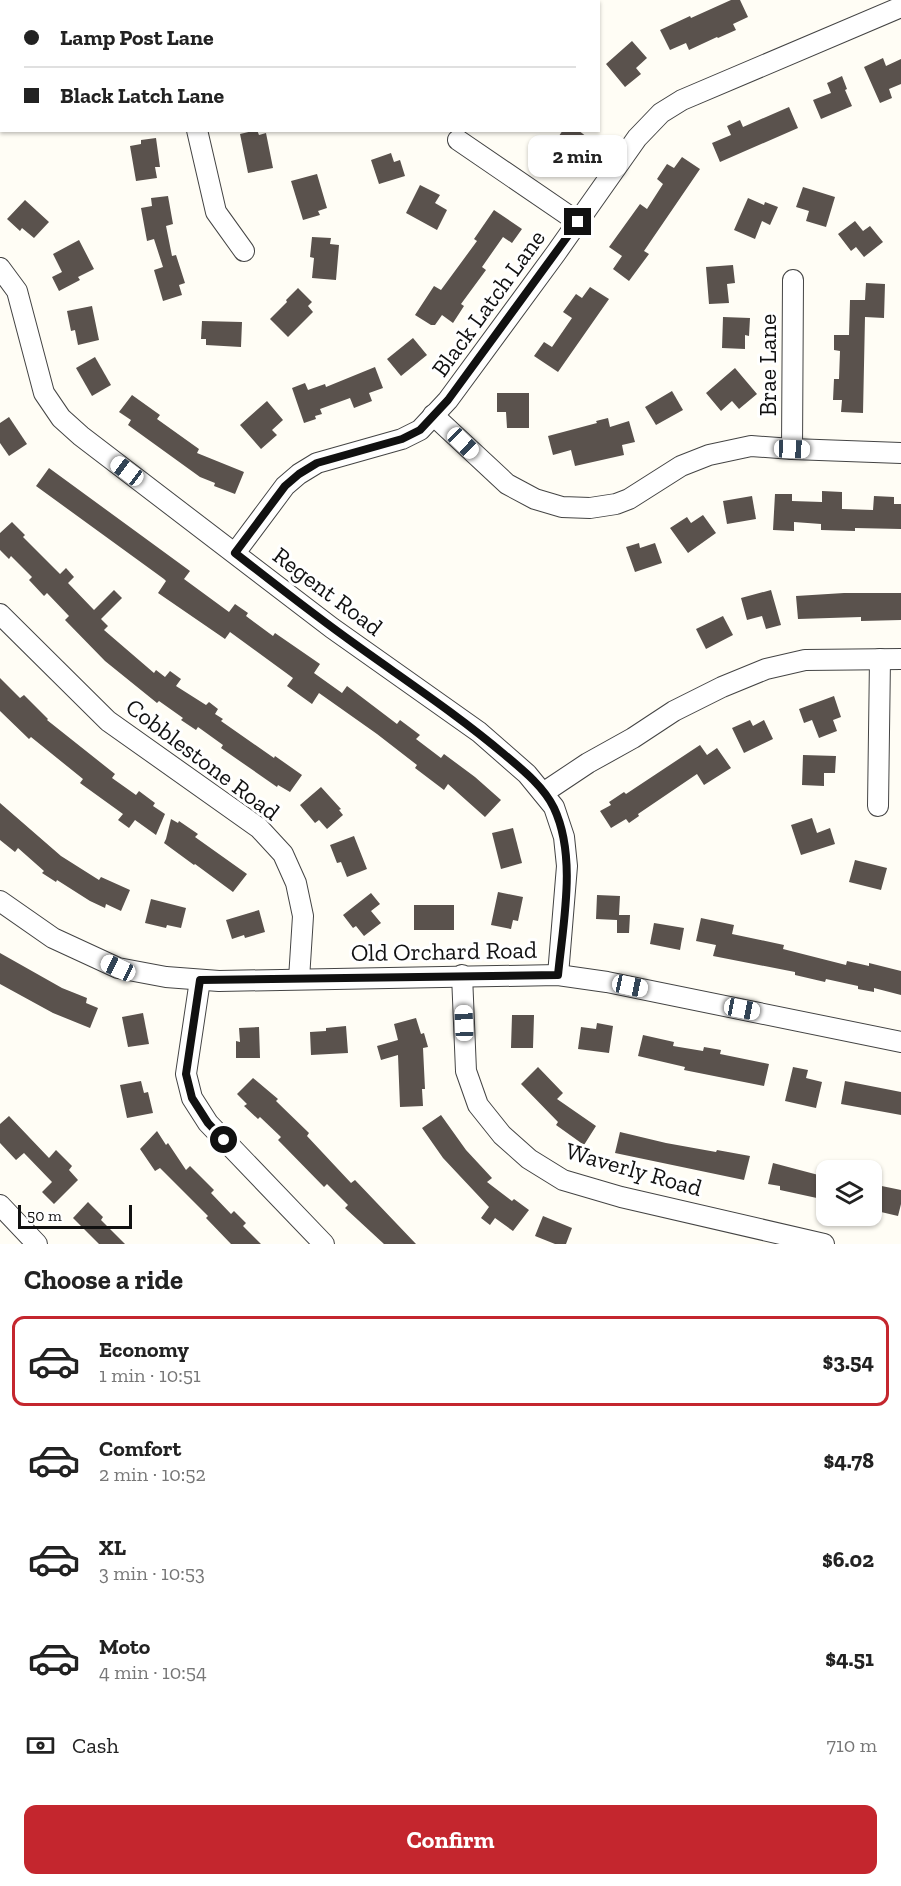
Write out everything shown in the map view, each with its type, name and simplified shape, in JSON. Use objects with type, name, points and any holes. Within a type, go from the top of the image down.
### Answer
[{"type":"street","name":"Black Latch Lane","points":[[235,553],[285,486],[299,474],[317,463],[402,439],[420,430],[448,400],[637,138],[661,113],[682,100],[901,6]]},
{"type":"street","points":[[197,132],[216,212],[244,251]]},
{"type":"street","points":[[458,140],[578,222]]},
{"type":"street","name":"Regent Road","points":[[0,268],[17,291],[44,393],[61,418],[89,443],[332,628],[478,732],[527,774],[543,793],[554,807],[564,837],[567,866],[558,975]]},
{"type":"street","name":"Brae Lane","points":[[792,449],[793,280]]},
{"type":"street","points":[[433,415],[507,484],[535,499],[562,507],[590,508],[616,504],[629,499],[681,466],[709,455],[751,446],[901,453]]},
{"type":"street","name":"Cobblestone Road","points":[[0,614],[108,722],[259,828],[283,854],[296,883],[303,916],[298,979]]},
{"type":"street","points":[[878,806],[880,659]]},
{"type":"street","points":[[543,793],[674,711],[722,687],[766,669],[805,660],[901,659]]},
{"type":"street","name":"Old Orchard Road","points":[[0,901],[53,938],[118,968],[166,977],[200,980],[558,975],[607,982],[901,1042]]},
{"type":"street","name":"Waverly Road","points":[[462,975],[466,1071],[478,1105],[502,1135],[529,1159],[563,1180],[621,1197],[824,1244]]},
{"type":"street","points":[[200,980],[186,1074],[192,1098],[208,1123],[324,1244]]},
{"type":"street","points":[[2,1211],[37,1244]]},
{"type":"building","points":[[731,0],[740,0],[748,17],[733,24],[736,30],[689,50],[686,43],[670,50],[660,30]]},
{"type":"building","points":[[632,41],[647,58],[636,68],[641,74],[625,87],[606,64]]},
{"type":"building","points":[[883,58],[886,66],[901,59],[901,84],[889,89],[892,98],[880,103],[864,67]]},
{"type":"building","points":[[842,76],[852,106],[821,119],[813,100],[831,93],[827,83]]},
{"type":"building","points":[[789,107],[798,128],[720,162],[712,143],[731,135],[727,126],[740,120],[743,127]]},
{"type":"building","points":[[562,132],[581,132],[592,141],[581,157],[574,153],[566,164],[548,152]]},
{"type":"building","points":[[266,133],[273,168],[248,173],[240,134]]},
{"type":"building","points":[[156,138],[160,167],[155,167],[157,178],[136,181],[130,146],[141,144],[141,140]]},
{"type":"building","points":[[391,153],[394,162],[400,160],[405,176],[379,184],[371,160]]},
{"type":"building","points":[[682,157],[700,169],[644,251],[649,254],[629,281],[613,269],[622,256],[609,247],[640,204],[647,209],[663,184],[657,179],[667,164],[674,168]]},
{"type":"building","points":[[317,174],[327,208],[318,211],[320,215],[303,220],[291,181]]},
{"type":"building","points":[[420,185],[440,195],[435,203],[447,210],[437,230],[406,213]]},
{"type":"building","points":[[803,187],[835,197],[826,227],[806,221],[809,211],[796,207]]},
{"type":"building","points":[[168,196],[173,224],[166,226],[172,256],[176,255],[185,283],[179,285],[182,295],[163,301],[154,270],[163,267],[154,239],[147,241],[141,208],[152,206],[151,198]]},
{"type":"building","points":[[748,198],[764,205],[765,202],[778,207],[770,225],[762,221],[755,239],[734,230]]},
{"type":"building","points":[[25,200],[49,222],[34,238],[22,228],[20,231],[7,219]]},
{"type":"building","points":[[494,210],[522,229],[512,243],[503,237],[482,267],[486,270],[461,304],[464,306],[453,323],[442,315],[435,325],[431,325],[415,315],[434,286],[441,290],[477,241],[474,239]]},
{"type":"building","points":[[855,221],[863,231],[870,226],[883,242],[864,257],[856,247],[851,251],[838,234]]},
{"type":"building","points":[[312,237],[331,238],[330,244],[339,245],[336,280],[312,278],[314,258],[310,257]]},
{"type":"building","points":[[79,240],[94,269],[78,277],[80,280],[59,291],[52,277],[62,272],[53,254]]},
{"type":"building","points":[[733,265],[735,283],[727,284],[729,303],[709,304],[706,267]]},
{"type":"building","points":[[866,283],[885,284],[884,318],[865,317],[863,413],[841,412],[842,400],[833,400],[834,379],[839,379],[840,351],[834,350],[834,335],[849,335],[850,300],[865,300]]},
{"type":"building","points":[[590,287],[609,299],[558,372],[534,356],[544,342],[552,347],[572,318],[563,312],[576,294],[582,298]]},
{"type":"building","points":[[298,288],[312,302],[308,306],[313,312],[288,337],[270,319]]},
{"type":"building","points":[[92,306],[99,340],[78,345],[75,330],[71,331],[67,311]]},
{"type":"building","points":[[723,317],[750,318],[749,336],[745,335],[745,349],[722,348]]},
{"type":"building","points":[[202,321],[242,322],[241,347],[206,345],[206,339],[201,339]]},
{"type":"building","points":[[413,338],[427,355],[401,376],[387,359]]},
{"type":"building","points":[[95,357],[111,385],[92,396],[76,368]]},
{"type":"building","points":[[375,367],[383,388],[369,393],[372,401],[354,408],[350,398],[320,409],[322,414],[304,423],[292,388],[305,383],[308,390],[325,384],[326,387]]},
{"type":"building","points":[[735,368],[757,394],[739,409],[732,401],[721,411],[706,393]]},
{"type":"building","points":[[672,391],[683,410],[656,425],[645,407]]},
{"type":"building","points":[[497,393],[529,393],[529,428],[507,428],[506,412],[497,412]]},
{"type":"building","points":[[132,395],[160,415],[157,419],[199,449],[197,453],[244,472],[235,494],[214,486],[215,483],[200,477],[128,425],[131,420],[119,412]]},
{"type":"building","points":[[267,401],[283,420],[272,430],[277,435],[261,449],[240,425]]},
{"type":"building","points":[[9,417],[27,444],[9,456],[0,443],[0,423]]},
{"type":"building","points":[[608,418],[610,427],[629,421],[635,442],[622,445],[624,455],[575,466],[571,450],[553,455],[548,436]]},
{"type":"building","points":[[49,468],[190,571],[184,579],[229,612],[235,604],[248,613],[246,616],[273,636],[275,633],[320,664],[314,673],[342,693],[347,686],[397,724],[400,720],[420,735],[416,739],[441,758],[444,754],[501,800],[485,817],[448,784],[444,790],[415,768],[417,765],[319,693],[312,704],[287,686],[293,678],[230,632],[225,639],[158,593],[166,581],[164,579],[36,486]]},
{"type":"building","points":[[822,491],[842,492],[842,509],[873,510],[874,496],[894,497],[894,504],[901,504],[901,529],[821,530],[821,524],[794,522],[794,531],[773,530],[775,494],[792,494],[792,501],[822,502]]},
{"type":"building","points":[[752,496],[756,519],[727,524],[723,501]]},
{"type":"building","points":[[703,515],[716,533],[688,553],[670,528],[687,517],[691,523]]},
{"type":"building","points":[[12,522],[25,535],[23,537],[60,574],[66,568],[74,577],[68,583],[94,610],[114,590],[122,598],[101,619],[108,626],[104,630],[154,673],[156,670],[165,677],[170,671],[181,679],[176,686],[206,705],[209,702],[218,709],[215,714],[223,719],[221,721],[302,775],[290,792],[278,785],[277,787],[221,748],[223,745],[198,727],[196,730],[181,720],[183,718],[159,701],[157,703],[105,661],[65,620],[69,616],[47,593],[44,596],[29,580],[32,577],[11,556],[9,559],[0,550],[0,533]]},
{"type":"building","points":[[639,543],[640,548],[655,543],[662,563],[635,572],[626,547]]},
{"type":"building","points":[[771,590],[781,625],[766,629],[762,616],[747,620],[741,598]]},
{"type":"building","points":[[901,593],[901,620],[861,621],[861,617],[798,619],[796,596]]},
{"type":"building","points":[[723,616],[733,635],[706,649],[696,629]]},
{"type":"building","points":[[0,678],[20,698],[24,695],[47,720],[115,774],[112,778],[136,795],[139,791],[155,803],[153,806],[165,814],[156,835],[135,820],[129,828],[118,820],[123,814],[80,783],[83,779],[31,737],[29,739],[0,711]]},
{"type":"building","points":[[834,696],[841,717],[833,720],[837,731],[819,738],[812,720],[804,723],[799,709]]},
{"type":"building","points":[[750,720],[753,726],[764,720],[773,739],[744,753],[732,728]]},
{"type":"building","points":[[700,745],[707,755],[717,748],[731,768],[704,785],[697,774],[638,814],[639,816],[629,823],[626,819],[611,828],[600,811],[611,805],[609,802],[624,792],[626,794]]},
{"type":"building","points":[[803,755],[836,756],[835,773],[824,773],[824,786],[802,785]]},
{"type":"building","points":[[321,787],[341,809],[339,810],[343,815],[327,829],[319,820],[315,823],[300,805]]},
{"type":"building","points":[[0,803],[61,856],[99,880],[101,877],[130,890],[121,911],[106,904],[105,908],[57,880],[56,882],[42,873],[44,871],[18,848],[15,852],[0,840]]},
{"type":"building","points":[[812,818],[817,833],[830,828],[835,844],[801,855],[791,825]]},
{"type":"building","points":[[171,819],[178,823],[179,821],[198,834],[195,837],[247,874],[233,892],[164,843]]},
{"type":"building","points":[[513,828],[522,863],[501,869],[492,833]]},
{"type":"building","points":[[354,836],[367,869],[347,877],[341,862],[337,863],[330,845]]},
{"type":"building","points":[[855,860],[887,868],[881,890],[849,882]]},
{"type":"building","points":[[498,892],[523,897],[518,921],[513,920],[511,929],[491,925]]},
{"type":"building","points":[[371,893],[380,904],[371,911],[381,923],[364,936],[356,926],[353,928],[343,915]]},
{"type":"building","points":[[597,895],[620,896],[619,915],[630,915],[629,933],[617,933],[617,920],[596,919]]},
{"type":"building","points":[[151,899],[186,908],[181,928],[167,925],[166,928],[145,923]]},
{"type":"building","points":[[414,905],[454,905],[454,930],[414,930]]},
{"type":"building","points":[[259,910],[265,932],[232,939],[226,920]]},
{"type":"building","points":[[701,918],[734,925],[732,934],[784,945],[783,949],[846,965],[847,961],[869,966],[869,963],[901,971],[901,995],[874,988],[874,992],[858,989],[858,986],[826,979],[825,982],[795,975],[795,972],[713,956],[716,945],[696,941]]},
{"type":"building","points":[[654,923],[684,928],[680,950],[650,944]]},
{"type":"building","points":[[0,953],[62,988],[87,998],[86,1003],[98,1008],[90,1028],[53,1013],[0,984]]},
{"type":"building","points":[[143,1013],[149,1044],[128,1047],[122,1017]]},
{"type":"building","points":[[512,1015],[534,1015],[533,1048],[511,1048]]},
{"type":"building","points":[[416,1018],[428,1047],[423,1048],[425,1089],[422,1089],[423,1106],[400,1107],[398,1055],[381,1060],[377,1046],[398,1040],[394,1024]]},
{"type":"building","points":[[597,1023],[613,1026],[609,1053],[578,1049],[581,1027],[596,1029]]},
{"type":"building","points":[[346,1026],[348,1053],[311,1055],[310,1032]]},
{"type":"building","points":[[259,1027],[260,1058],[236,1058],[236,1041],[240,1042],[239,1028]]},
{"type":"building","points":[[643,1035],[674,1042],[673,1046],[703,1051],[704,1047],[721,1050],[720,1054],[769,1064],[764,1086],[684,1070],[685,1067],[638,1056]]},
{"type":"building","points":[[538,1067],[563,1093],[557,1099],[596,1126],[584,1145],[556,1125],[558,1122],[521,1084]]},
{"type":"building","points":[[793,1067],[808,1070],[806,1078],[822,1082],[816,1108],[785,1101]]},
{"type":"building","points":[[253,1078],[278,1099],[276,1101],[309,1133],[307,1136],[351,1183],[355,1180],[416,1244],[384,1244],[345,1208],[348,1205],[327,1184],[324,1187],[278,1140],[281,1137],[260,1117],[258,1119],[244,1106],[247,1104],[237,1094]]},
{"type":"building","points":[[141,1081],[144,1093],[148,1092],[153,1113],[127,1118],[120,1085]]},
{"type":"building","points":[[845,1081],[901,1092],[901,1115],[841,1104]]},
{"type":"building","points":[[441,1115],[466,1150],[492,1178],[487,1182],[512,1201],[514,1199],[529,1210],[513,1231],[495,1218],[490,1225],[481,1218],[489,1207],[443,1158],[422,1128]]},
{"type":"building","points":[[9,1116],[49,1158],[56,1150],[72,1166],[69,1170],[78,1180],[54,1204],[42,1192],[52,1182],[24,1153],[16,1160],[0,1143],[0,1124]]},
{"type":"building","points":[[157,1131],[186,1170],[190,1166],[214,1190],[211,1193],[231,1214],[234,1211],[246,1223],[243,1226],[261,1244],[231,1244],[206,1218],[208,1216],[160,1168],[155,1171],[140,1149]]},
{"type":"building","points":[[620,1132],[666,1143],[750,1156],[744,1180],[615,1153]]},
{"type":"building","points":[[773,1163],[816,1174],[816,1198],[780,1190],[780,1186],[768,1184]]},
{"type":"building","points":[[882,1186],[901,1190],[898,1216],[882,1212]]},
{"type":"building","points":[[88,1202],[103,1217],[101,1220],[125,1244],[99,1244],[73,1218]]},
{"type":"building","points":[[543,1216],[572,1228],[566,1244],[555,1244],[535,1236]]},
{"type":"route","points":[[224,1140],[208,1123],[192,1098],[186,1074],[200,980],[558,975],[567,866],[564,837],[554,807],[527,774],[478,732],[332,628],[235,553],[285,486],[299,474],[317,463],[402,439],[420,430],[448,400],[578,222]]}]
